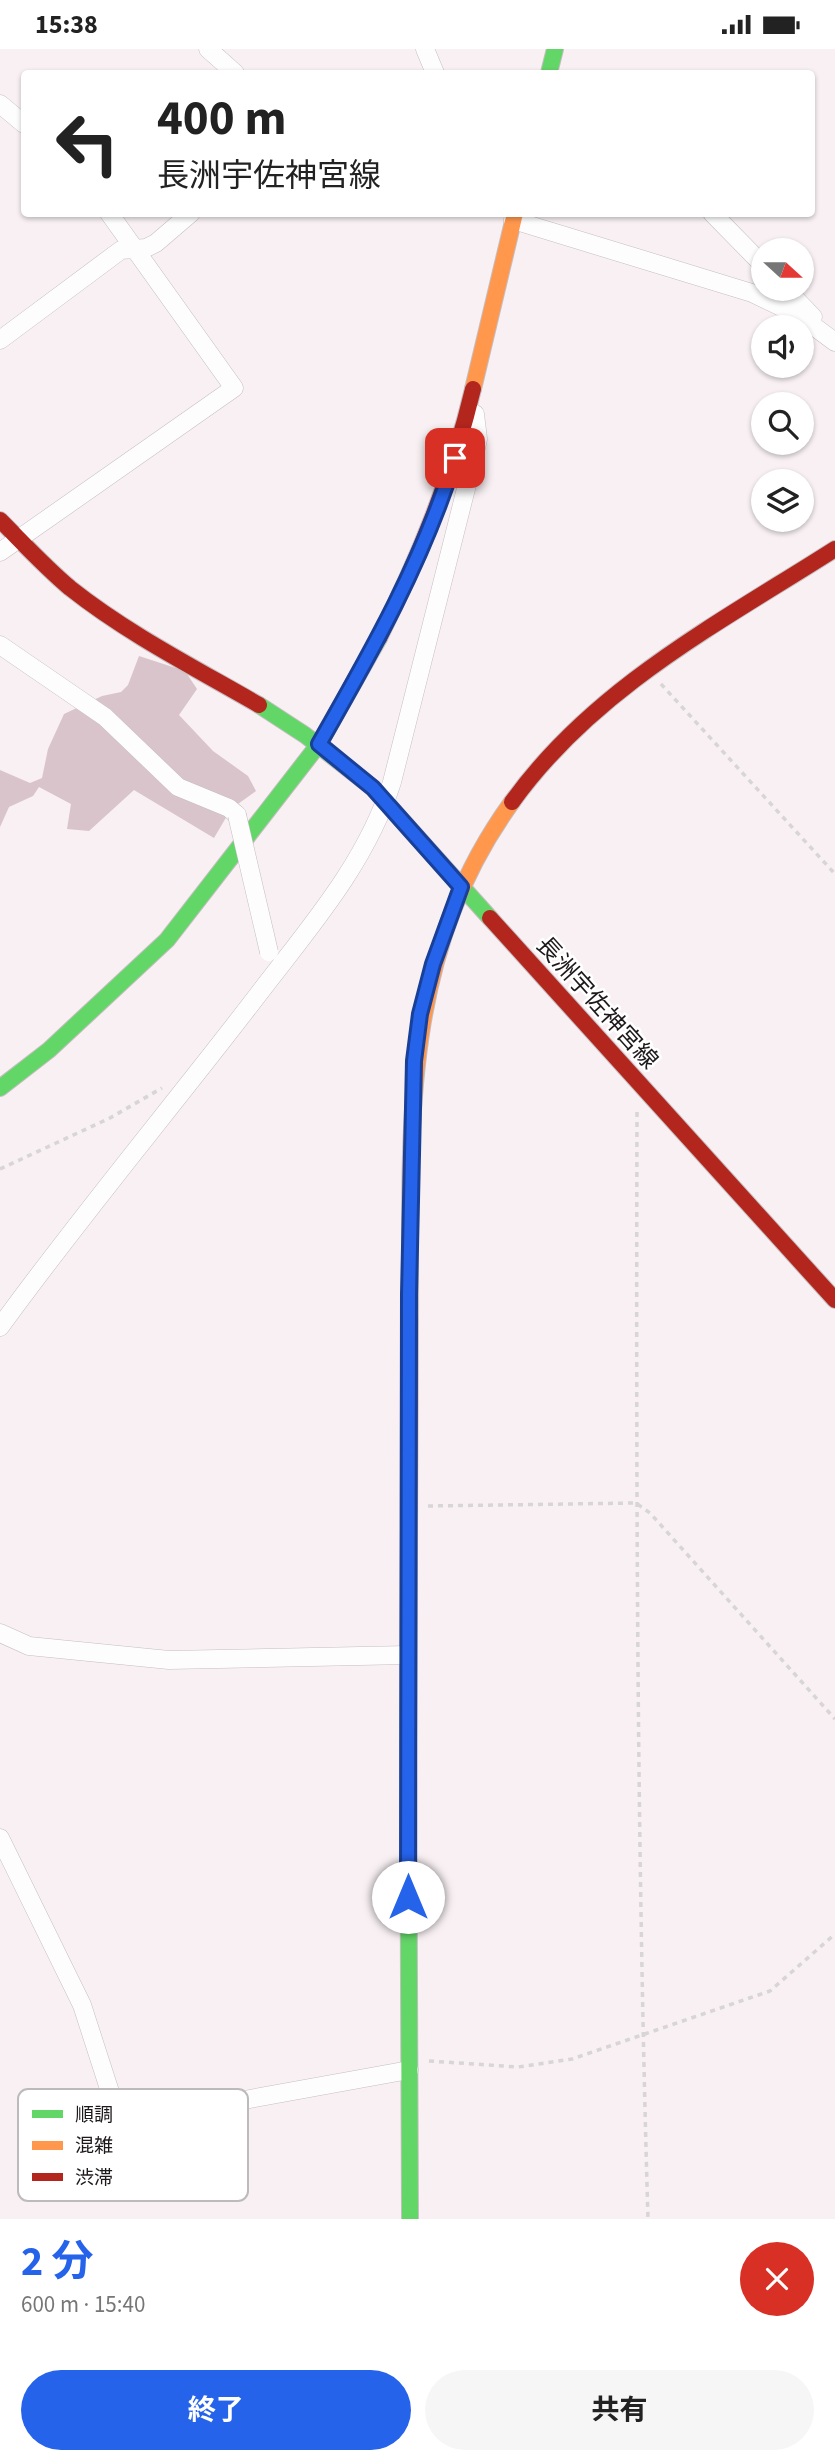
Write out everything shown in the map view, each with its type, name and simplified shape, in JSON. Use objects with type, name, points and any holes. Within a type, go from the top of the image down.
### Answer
[{"type":"main road","points":[[551,70],[555,49]]},
{"type":"main road","points":[[0,1088],[49,1051],[167,940],[253,833],[319,744],[366,665],[422,550],[447,483],[473,389],[514,217]]},
{"type":"main road","name":"長洲宇佐神宮線","points":[[0,520],[82,597],[319,744],[354,770],[386,801],[835,1300]]},
{"type":"main road","points":[[410,2219],[407,1655],[414,1061],[420,1014],[433,964],[461,887],[482,845],[556,748],[582,722],[648,670],[835,549]]},
{"type":"street","points":[[208,49],[232,70]]},
{"type":"street","points":[[425,49],[434,70]]},
{"type":"street","points":[[0,104],[21,122]]},
{"type":"street","points":[[0,552],[234,389],[112,217]]},
{"type":"street","points":[[0,340],[121,250],[146,248],[156,243],[186,217]]},
{"type":"street","points":[[514,217],[752,293],[800,316],[835,341]]},
{"type":"street","points":[[716,217],[751,253]]},
{"type":"street","points":[[797,301],[835,341]]},
{"type":"street","points":[[0,1327],[56,1249],[188,1087],[273,975],[343,882],[367,843],[386,801],[473,461],[478,439],[473,389]]},
{"type":"street","points":[[0,645],[105,717],[178,787],[229,808],[237,814],[273,975]]},
{"type":"street","points":[[0,1633],[29,1646],[169,1660],[407,1655]]},
{"type":"street","points":[[0,1838],[82,2005],[109,2089]]},
{"type":"street","points":[[248,2099],[409,2064]]},
{"type":"path","points":[[648,670],[835,874]]},
{"type":"path","points":[[637,1082],[636,1503],[648,2219]]},
{"type":"path","points":[[0,1169],[110,1118],[164,1087]]},
{"type":"path","points":[[409,1507],[636,1503],[650,1513],[835,1719]]},
{"type":"path","points":[[409,2064],[518,2067],[572,2059],[770,1991],[835,1934]]},
{"type":"shaded area","points":[[139,656],[185,671],[197,689],[179,715],[213,751],[248,776],[256,791],[231,809],[214,838],[134,790],[89,831],[67,829],[71,804],[39,787],[33,796],[9,807],[0,827],[0,770],[30,783],[42,778],[48,749],[64,714],[102,696],[121,692],[128,685]]},
{"type":"traffic: fast","points":[[550,70],[555,49]]},
{"type":"traffic: fast","points":[[0,1088],[49,1050],[167,940],[319,744],[379,638]]},
{"type":"traffic: fast","points":[[259,705],[305,735],[373,788],[490,918]]},
{"type":"traffic: fast","points":[[408,1744],[410,2219]]},
{"type":"traffic: slow","points":[[473,389],[514,217]]},
{"type":"traffic: slow","points":[[410,1319],[413,1116],[419,1050],[430,986],[448,923],[475,862],[512,802]]},
{"type":"traffic: jam","points":[[379,638],[433,516],[455,454],[473,389]]},
{"type":"traffic: jam","points":[[0,520],[52,572],[92,605],[162,650],[259,705]]},
{"type":"traffic: jam","points":[[512,802],[545,761],[620,691],[703,632],[835,549]]},
{"type":"traffic: jam","points":[[490,918],[835,1300]]},
{"type":"traffic: jam","points":[[408,1744],[410,1319]]},
{"type":"route","points":[[408,1897],[409,1294],[414,1061],[420,1014],[433,964],[461,887],[373,788],[341,759],[319,744],[385,629],[427,537],[455,458]]}]
